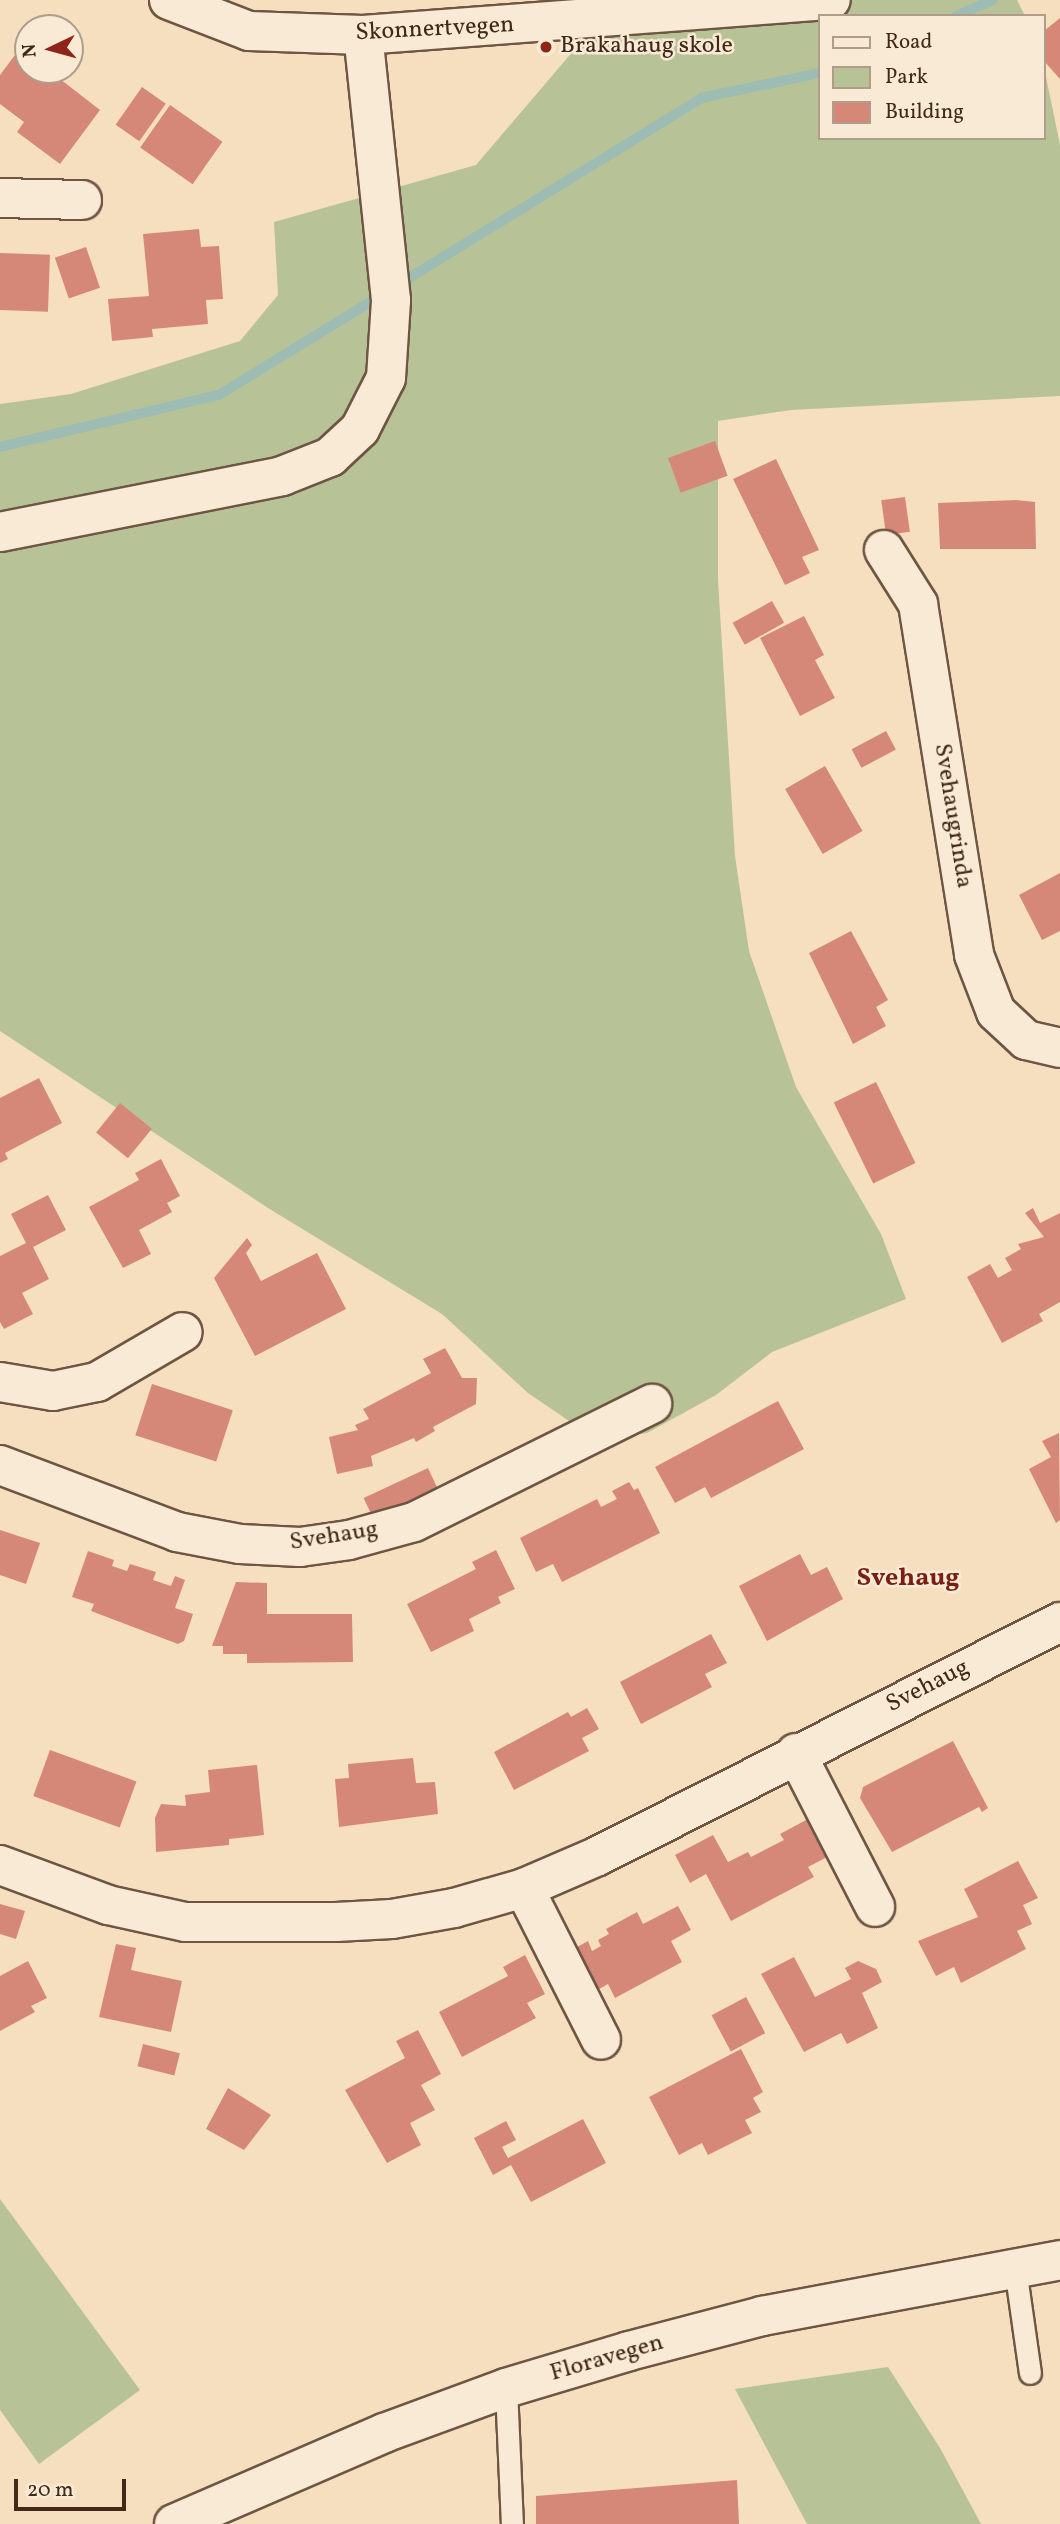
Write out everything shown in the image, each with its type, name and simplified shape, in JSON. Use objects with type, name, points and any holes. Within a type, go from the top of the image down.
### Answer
[{"type":"street","name":"Skonnertvegen","points":[[169,0],[249,31],[363,35],[831,0]]},
{"type":"street","points":[[0,533],[282,476],[330,457],[359,429],[387,378],[391,300],[363,35]]},
{"type":"street","points":[[0,198],[82,200]]},
{"type":"street","name":"Svehaugrinda","points":[[884,550],[918,604],[974,955],[996,1012],[1026,1040],[1060,1048]]},
{"type":"street","points":[[0,1382],[53,1391],[97,1382],[183,1332]]},
{"type":"street","name":"Svehaug","points":[[0,1465],[177,1532],[240,1544],[300,1547],[349,1540],[414,1522],[652,1404]]},
{"type":"street","name":"Svehaug","points":[[0,1865],[108,1905],[185,1922],[238,1924],[392,1919],[524,1888],[598,1856],[796,1753],[1060,1622]]},
{"type":"street","points":[[796,1753],[875,1907]]},
{"type":"street","points":[[524,1888],[601,2040]]},
{"type":"street","name":"Floravegen","points":[[174,2524],[299,2468],[506,2388],[762,2316],[1060,2260]]},
{"type":"lane","points":[[1015,2268],[1030,2374]]},
{"type":"lane","points":[[506,2388],[512,2524]]},
{"type":"green space","points":[[791,0],[1017,0],[1024,14],[818,14],[818,140],[1046,140],[1046,77],[1060,145],[1060,396],[791,410],[718,421],[718,580],[735,856],[749,951],[796,1087],[881,1234],[906,1299],[772,1352],[716,1395],[647,1433],[597,1440],[528,1393],[442,1314],[268,1208],[0,1031],[0,404],[71,394],[240,341],[278,295],[274,222],[476,165],[603,16]]},
{"type":"green space","points":[[0,2199],[140,2390],[39,2464],[0,2410]]},
{"type":"green space","points":[[888,2367],[940,2448],[981,2524],[807,2524],[735,2389]]},
{"type":"building","points":[[1060,18],[1060,79],[1046,63],[1046,29]]},
{"type":"building","points":[[14,56],[14,84],[66,84],[100,110],[60,164],[17,132],[24,122],[0,104],[0,75]]},
{"type":"building","points":[[142,87],[166,104],[139,141],[116,125]]},
{"type":"building","points":[[170,105],[222,142],[193,184],[140,148]]},
{"type":"building","points":[[199,229],[201,247],[219,246],[223,299],[206,300],[208,324],[152,329],[153,337],[112,341],[108,299],[149,296],[143,234]]},
{"type":"building","points":[[86,247],[100,288],[69,298],[55,258]]},
{"type":"building","points":[[0,253],[50,255],[48,312],[0,310]]},
{"type":"building","points":[[715,441],[728,476],[681,493],[668,458]]},
{"type":"building","points":[[776,459],[819,550],[802,557],[810,573],[785,585],[733,479]]},
{"type":"building","points":[[905,497],[910,532],[886,535],[881,500]]},
{"type":"building","points":[[1016,500],[1035,502],[1036,549],[940,549],[938,503]]},
{"type":"building","points":[[772,601],[784,623],[745,645],[733,623]]},
{"type":"building","points":[[804,616],[824,655],[815,660],[835,698],[800,716],[760,638]]},
{"type":"building","points":[[886,731],[896,750],[861,768],[852,749]]},
{"type":"building","points":[[825,766],[862,831],[823,854],[785,789]]},
{"type":"building","points":[[1060,873],[1060,931],[1042,940],[1019,895]]},
{"type":"building","points":[[851,931],[888,1000],[876,1007],[886,1026],[853,1044],[809,953]]},
{"type":"building","points":[[39,1078],[62,1123],[5,1153],[8,1159],[0,1163],[0,1098]]},
{"type":"building","points":[[876,1082],[915,1163],[873,1183],[834,1103]]},
{"type":"building","points":[[120,1103],[152,1129],[128,1158],[96,1133]]},
{"type":"building","points":[[161,1159],[180,1196],[167,1203],[172,1212],[139,1230],[151,1254],[123,1268],[89,1207],[139,1180],[135,1173]]},
{"type":"building","points":[[48,1195],[66,1230],[33,1247],[49,1279],[22,1293],[33,1314],[4,1329],[0,1322],[0,1256],[26,1243],[11,1214]]},
{"type":"building","points":[[1033,1208],[1040,1223],[1060,1213],[1060,1302],[1039,1314],[1043,1321],[1002,1343],[967,1277],[990,1264],[998,1278],[1012,1270],[1005,1258],[1021,1249],[1018,1244],[1044,1237],[1025,1213]]},
{"type":"building","points":[[247,1238],[252,1245],[246,1253],[261,1281],[317,1253],[346,1309],[255,1356],[214,1278]]},
{"type":"building","points":[[445,1348],[462,1378],[477,1378],[476,1404],[433,1427],[435,1431],[416,1442],[414,1438],[371,1456],[373,1466],[337,1474],[329,1437],[358,1430],[355,1425],[369,1419],[363,1409],[431,1373],[423,1359]]},
{"type":"building","points":[[152,1384],[233,1410],[216,1462],[135,1435]]},
{"type":"building","points":[[778,1401],[804,1449],[711,1498],[705,1487],[675,1503],[655,1467]]},
{"type":"building","points":[[1059,1433],[1060,1520],[1056,1523],[1029,1469],[1051,1457],[1042,1441]]},
{"type":"building","points":[[428,1468],[438,1489],[373,1519],[364,1498]]},
{"type":"building","points":[[629,1482],[634,1490],[638,1488],[660,1533],[562,1582],[553,1564],[536,1572],[520,1538],[597,1499],[601,1507],[617,1499],[612,1491]]},
{"type":"building","points":[[0,1530],[40,1543],[26,1584],[0,1575]]},
{"type":"building","points":[[496,1550],[515,1589],[498,1597],[501,1603],[469,1619],[474,1631],[431,1652],[407,1604],[476,1569],[472,1562]]},
{"type":"building","points":[[88,1551],[114,1560],[112,1566],[127,1571],[130,1564],[156,1572],[153,1580],[171,1586],[175,1576],[185,1580],[175,1608],[193,1614],[184,1641],[178,1644],[91,1611],[94,1604],[72,1597]]},
{"type":"building","points":[[800,1554],[811,1575],[827,1567],[843,1599],[767,1641],[739,1586]]},
{"type":"building","points":[[236,1582],[267,1583],[267,1614],[352,1614],[353,1662],[247,1663],[247,1654],[223,1654],[223,1646],[212,1646]]},
{"type":"building","points":[[711,1634],[727,1663],[705,1674],[712,1687],[641,1724],[620,1682]]},
{"type":"building","points":[[587,1708],[599,1729],[582,1738],[589,1751],[514,1790],[494,1752],[568,1712],[571,1717]]},
{"type":"building","points":[[953,1741],[988,1808],[982,1812],[979,1807],[892,1852],[860,1798],[863,1787]]},
{"type":"building","points":[[50,1750],[136,1781],[120,1828],[33,1796]]},
{"type":"building","points":[[413,1758],[416,1783],[435,1782],[438,1814],[339,1827],[335,1779],[349,1778],[348,1764]]},
{"type":"building","points":[[257,1765],[264,1835],[229,1839],[229,1845],[156,1852],[155,1818],[161,1804],[186,1806],[185,1795],[210,1792],[208,1770]]},
{"type":"building","points":[[808,1819],[829,1856],[808,1867],[814,1877],[731,1921],[706,1874],[690,1883],[675,1855],[713,1835],[728,1862],[748,1852],[751,1857],[784,1840],[780,1834]]},
{"type":"building","points":[[1018,1861],[1038,1898],[1023,1905],[1032,1924],[1017,1931],[1026,1949],[961,1983],[954,1967],[936,1976],[918,1941],[978,1917],[964,1889]]},
{"type":"building","points":[[0,1904],[25,1911],[16,1939],[0,1934]]},
{"type":"building","points":[[678,1906],[691,1930],[671,1941],[682,1962],[615,1998],[608,1984],[592,1993],[570,1951],[588,1941],[592,1951],[601,1946],[598,1940],[609,1934],[606,1929],[637,1912],[643,1924]]},
{"type":"building","points":[[116,1944],[136,1948],[131,1970],[182,1981],[171,2032],[99,2017]]},
{"type":"building","points":[[525,1955],[545,1994],[527,2003],[536,2018],[462,2057],[439,2012],[508,1976],[503,1967]]},
{"type":"building","points":[[794,1957],[815,1997],[851,1979],[845,1968],[858,1961],[876,1969],[882,1982],[862,1993],[878,2028],[847,2044],[841,2033],[804,2052],[761,1974]]},
{"type":"building","points":[[28,1961],[47,1998],[31,2006],[35,2012],[0,2031],[0,1976]]},
{"type":"building","points":[[746,1997],[765,2033],[731,2052],[712,2015]]},
{"type":"building","points":[[418,2030],[441,2074],[421,2085],[435,2110],[410,2123],[421,2145],[387,2163],[345,2090],[405,2058],[396,2041]]},
{"type":"building","points":[[143,2044],[180,2053],[174,2076],[137,2066]]},
{"type":"building","points":[[741,2049],[763,2092],[753,2098],[761,2112],[745,2120],[752,2133],[708,2155],[702,2143],[679,2155],[649,2097]]},
{"type":"building","points":[[228,2088],[271,2115],[244,2150],[206,2129]]},
{"type":"building","points":[[583,2119],[606,2163],[531,2202],[511,2165],[493,2175],[474,2138],[506,2121],[516,2140],[502,2147],[508,2158]]},
{"type":"building","points":[[737,2480],[739,2524],[536,2524],[536,2496]]},
{"type":"waterway","points":[[961,14],[993,0]]},
{"type":"waterway","points":[[396,286],[701,98],[818,73]]},
{"type":"waterway","points":[[0,447],[219,395],[383,294]]},
{"type":"place","name":"Brakahaug skole","points":[[546,47]]},
{"type":"district","name":"Svehaug","points":[[908,1579]]}]
